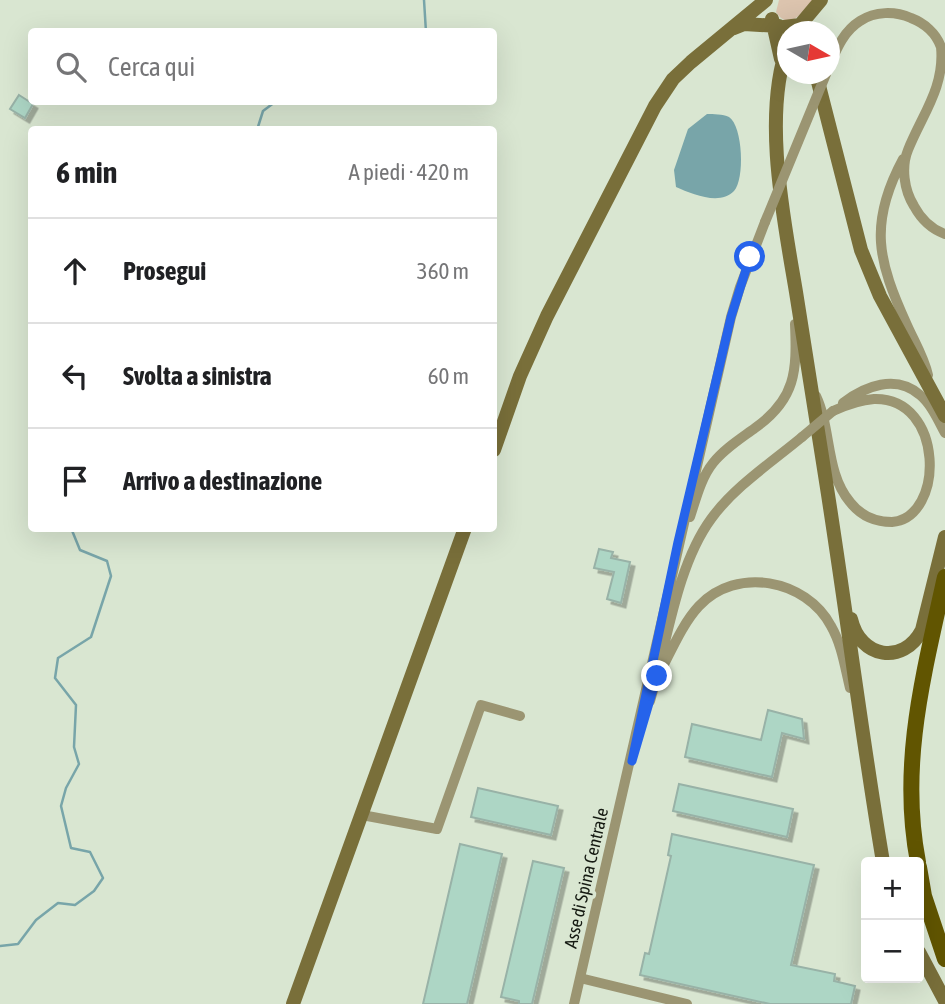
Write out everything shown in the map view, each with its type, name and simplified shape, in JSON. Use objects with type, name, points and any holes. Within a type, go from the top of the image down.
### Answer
[{"type":"main road","points":[[497,441],[520,376],[547,316],[655,106],[673,79],[766,0]]},
{"type":"main road","points":[[771,0],[769,8],[783,21]]},
{"type":"main road","points":[[795,21],[821,0]]},
{"type":"main road","points":[[732,28],[744,24],[777,25]]},
{"type":"main road","points":[[780,84],[776,129],[782,205],[837,550],[853,631],[861,642],[884,653],[897,653],[916,642],[922,630],[945,537]]},
{"type":"main road","points":[[819,84],[861,250],[880,296],[945,416]]},
{"type":"main road","points":[[293,1004],[464,532]]},
{"type":"main road","points":[[837,550],[847,635],[882,857]]},
{"type":"main road","points":[[917,857],[911,753],[919,694],[945,577]]},
{"type":"main road","points":[[924,896],[945,959]]},
{"type":"main road","points":[[924,961],[945,1000]]},
{"type":"street","points":[[840,44],[851,27],[867,17],[887,13],[919,21],[929,29],[942,49],[944,81],[886,195],[880,228],[882,258],[892,290],[927,369],[933,394]]},
{"type":"street","points":[[632,761],[678,542],[740,287],[821,84]]},
{"type":"street","points":[[908,151],[905,173],[908,197],[922,218],[945,234]]},
{"type":"street","points":[[678,542],[704,477],[713,463],[769,416],[793,381],[797,365],[794,279]]},
{"type":"street","points":[[632,761],[684,575],[703,531],[721,507],[859,390],[895,384],[920,394],[945,433]]},
{"type":"street","points":[[811,386],[823,411],[832,468],[839,486],[850,503],[862,513],[874,520],[886,522],[898,522],[912,517],[930,502],[940,479]]},
{"type":"street","points":[[833,411],[855,402],[874,399],[902,405],[922,419],[930,430],[940,454],[942,467]]},
{"type":"street","points":[[657,676],[690,617],[705,600],[717,592],[751,582],[775,584],[797,592],[812,601],[822,612],[836,637],[870,778]]},
{"type":"street","points":[[362,815],[437,829],[481,705],[520,716]]},
{"type":"street","name":"Asse di Spina Centrale","points":[[574,1004],[632,761]]},
{"type":"street","points":[[580,978],[687,1004]]},
{"type":"shaded area","points":[[779,0],[813,0],[796,18],[786,20],[776,12]]},
{"type":"water","points":[[707,114],[729,117],[734,122],[740,141],[738,185],[734,191],[721,198],[706,197],[676,187],[674,170],[688,129]]},
{"type":"building","points":[[19,95],[28,101],[28,105],[32,105],[25,118],[10,109]]},
{"type":"building","points":[[599,549],[613,552],[611,558],[630,562],[621,603],[607,599],[614,572],[594,568]]},
{"type":"building","points":[[768,710],[802,719],[804,739],[782,733],[772,777],[685,757],[692,724],[761,740]]},
{"type":"building","points":[[679,784],[793,809],[787,837],[673,811]]},
{"type":"building","points":[[478,788],[558,806],[551,835],[471,817]]},
{"type":"building","points":[[672,834],[814,865],[791,965],[835,974],[834,981],[855,986],[851,1004],[770,1004],[640,975],[645,953],[649,954],[671,856],[668,855]]},
{"type":"building","points":[[460,844],[502,854],[467,1004],[423,1004]]},
{"type":"building","points":[[533,861],[564,868],[532,1004],[519,1004],[519,1001],[501,997]]},
{"type":"waterway","points":[[424,0],[426,28]]},
{"type":"waterway","points":[[258,126],[263,111],[271,105]]},
{"type":"waterway","points":[[0,946],[18,944],[36,920],[58,903],[75,905],[94,891],[103,878],[90,852],[71,848],[61,806],[66,788],[79,764],[74,747],[76,705],[55,678],[58,658],[91,637],[111,576],[107,561],[80,550],[73,532]]},
{"type":"route","points":[[657,676],[632,761],[678,542],[731,317],[750,257]]}]
